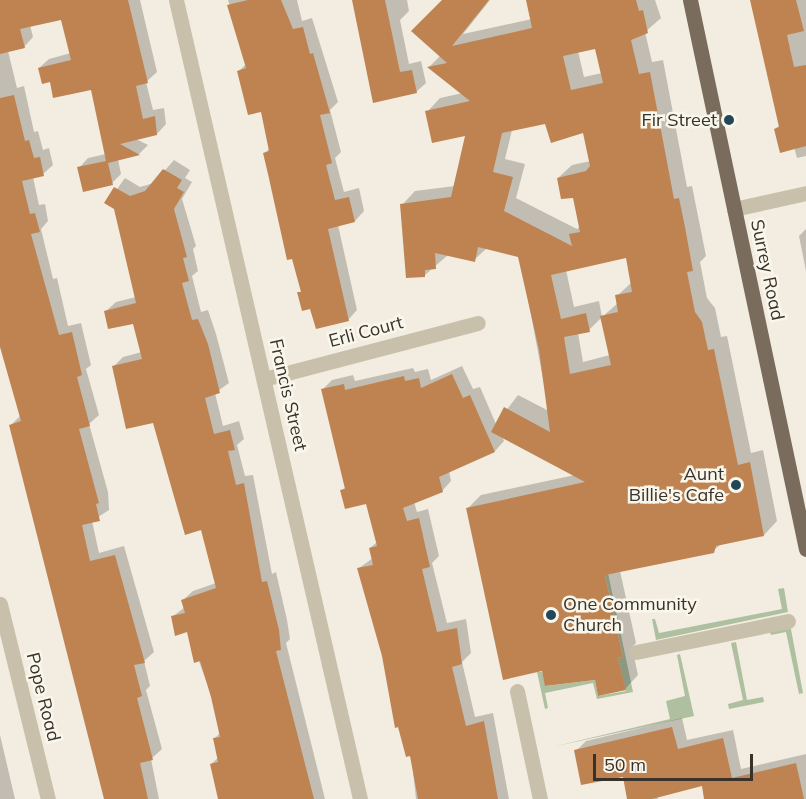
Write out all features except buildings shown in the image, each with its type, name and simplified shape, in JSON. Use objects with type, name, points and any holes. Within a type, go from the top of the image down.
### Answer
[{"type":"main road","name":"Surrey Road","points":[[690,0],[806,549]]},
{"type":"street","name":"Francis Street","points":[[176,0],[360,799]]},
{"type":"street","points":[[734,209],[806,193]]},
{"type":"street","name":"Erli Court","points":[[264,379],[478,323]]},
{"type":"street","name":"Pope Road","points":[[0,604],[48,799]]},
{"type":"street","points":[[636,652],[788,621]]},
{"type":"street","points":[[517,691],[540,799]]},
{"type":"green space","points":[[604,570],[608,573],[633,692],[597,699],[593,683],[545,693],[548,708],[545,709],[537,672],[542,672],[546,686],[595,680],[598,696],[626,691],[618,658],[623,657]]},
{"type":"green space","points":[[784,588],[788,612],[656,640],[652,619],[655,619],[659,633],[782,609],[778,589]]},
{"type":"green space","points":[[790,624],[803,693],[799,694],[786,632],[771,635],[770,632]]},
{"type":"green space","points":[[736,642],[747,700],[763,697],[764,702],[729,709],[728,704],[743,700],[731,643]]},
{"type":"green space","points":[[680,654],[694,716],[552,747],[670,719],[666,701],[685,696],[677,655]]},
{"type":"place","name":"Fir Street","points":[[729,120]]},
{"type":"place","name":"Aunt Billie's Cafe","points":[[736,485]]},
{"type":"place","name":"One Community Church","points":[[551,615]]}]
